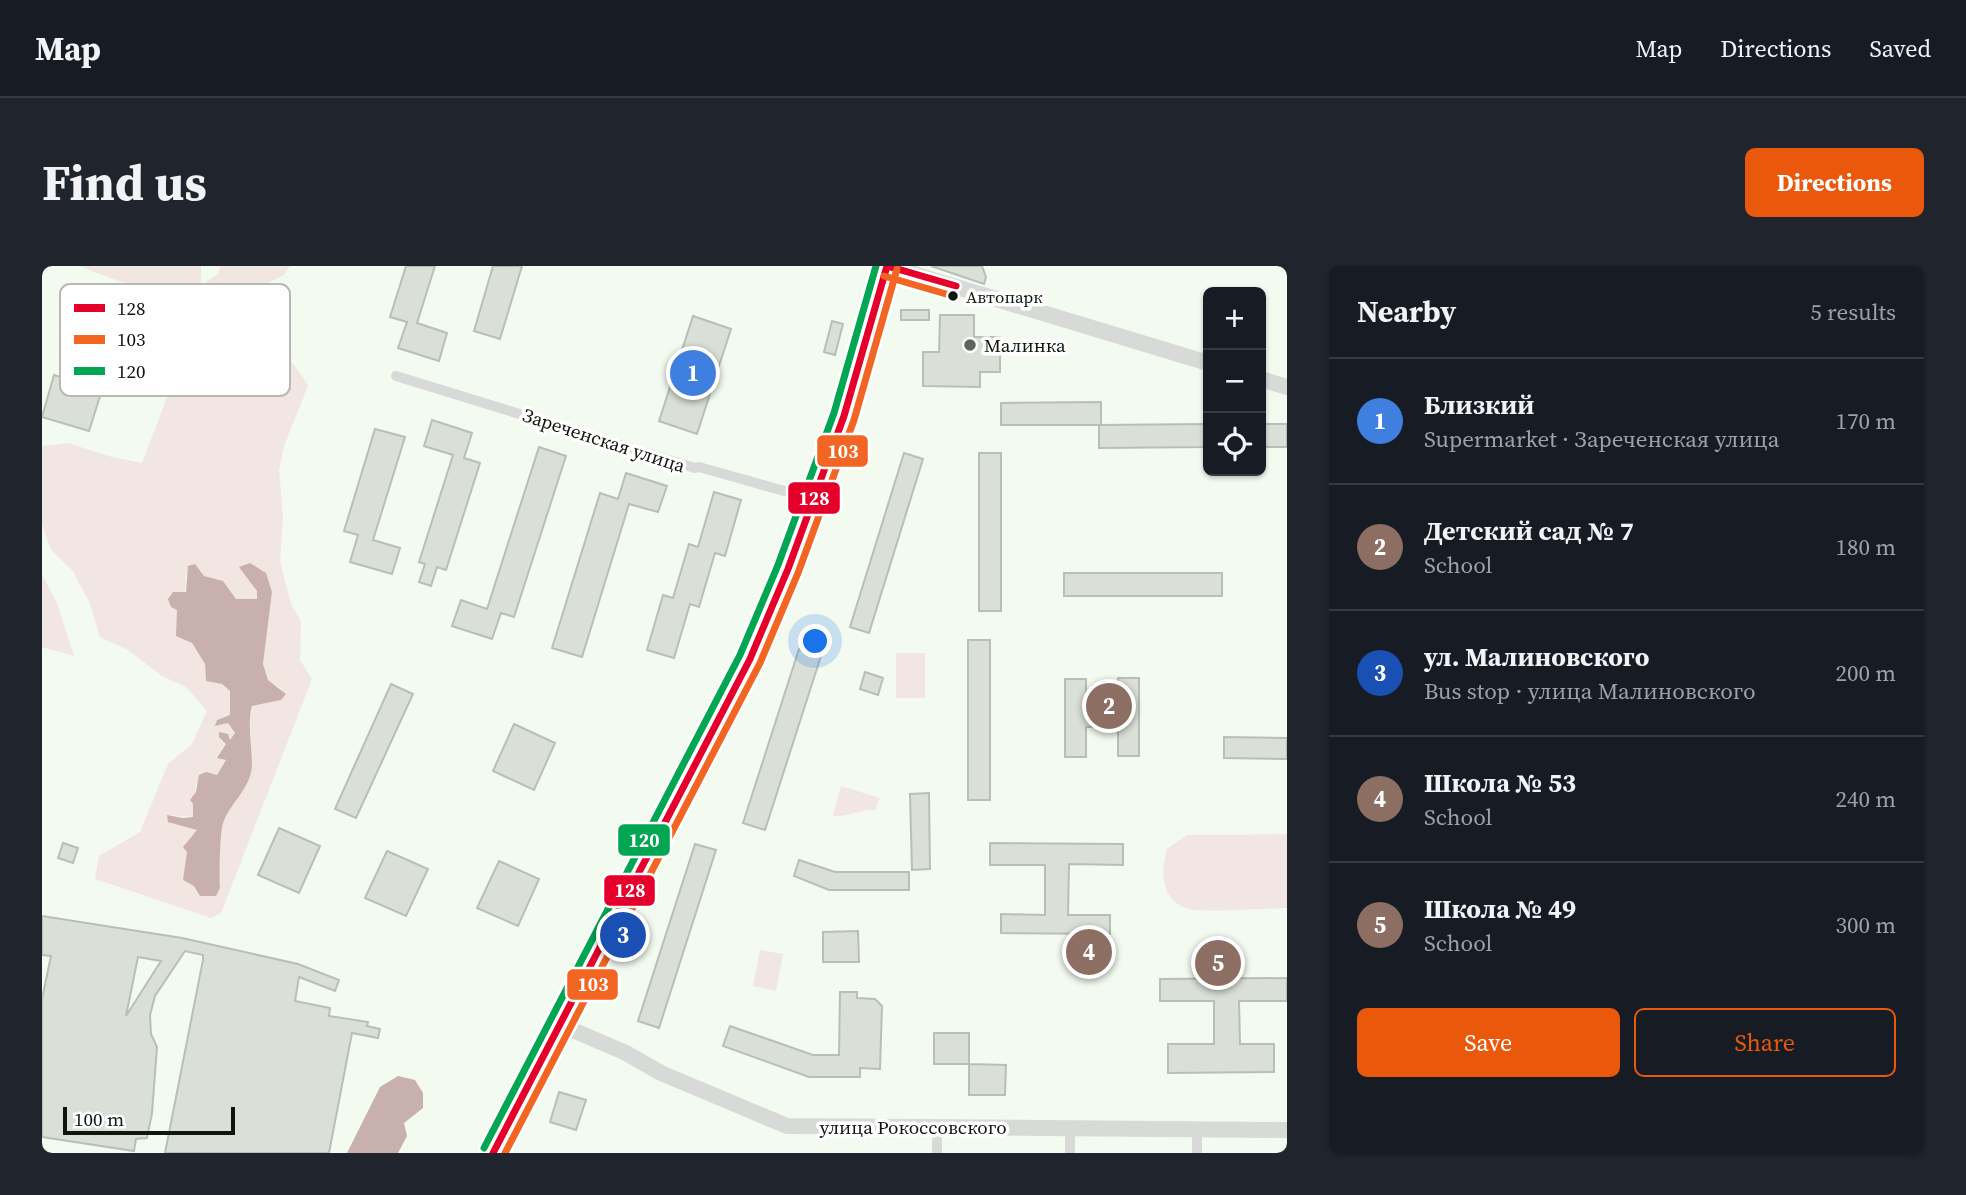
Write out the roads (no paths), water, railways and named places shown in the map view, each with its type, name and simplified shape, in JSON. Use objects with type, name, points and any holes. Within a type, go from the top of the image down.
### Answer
[{"type":"street","points":[[494,1153],[750,659],[788,569],[844,416],[887,266],[1203,361]]},
{"type":"street","name":"Зареченская улица","points":[[396,376],[695,468],[813,499]]},
{"type":"street","points":[[1266,381],[1287,387]]},
{"type":"street","name":"улица Рокоссовского","points":[[561,1025],[626,1053],[661,1073],[787,1126],[1287,1130]]},
{"type":"street","points":[[937,1127],[937,1153]]},
{"type":"street","points":[[1070,1128],[1070,1153]]},
{"type":"street","points":[[1197,1130],[1197,1153]]},
{"type":"place","name":"Автопарк","points":[[953,296]]},
{"type":"place","name":"Малинка","points":[[970,345]]},
{"type":"place","name":"Близкий","points":[[693,373]]},
{"type":"place","name":"Детский сад № 7","points":[[1109,706]]},
{"type":"place","name":"ул. Малиновского","points":[[623,935]]},
{"type":"place","name":"Школа № 53","points":[[1089,952]]},
{"type":"place","name":"Школа № 49","points":[[1218,963]]}]
